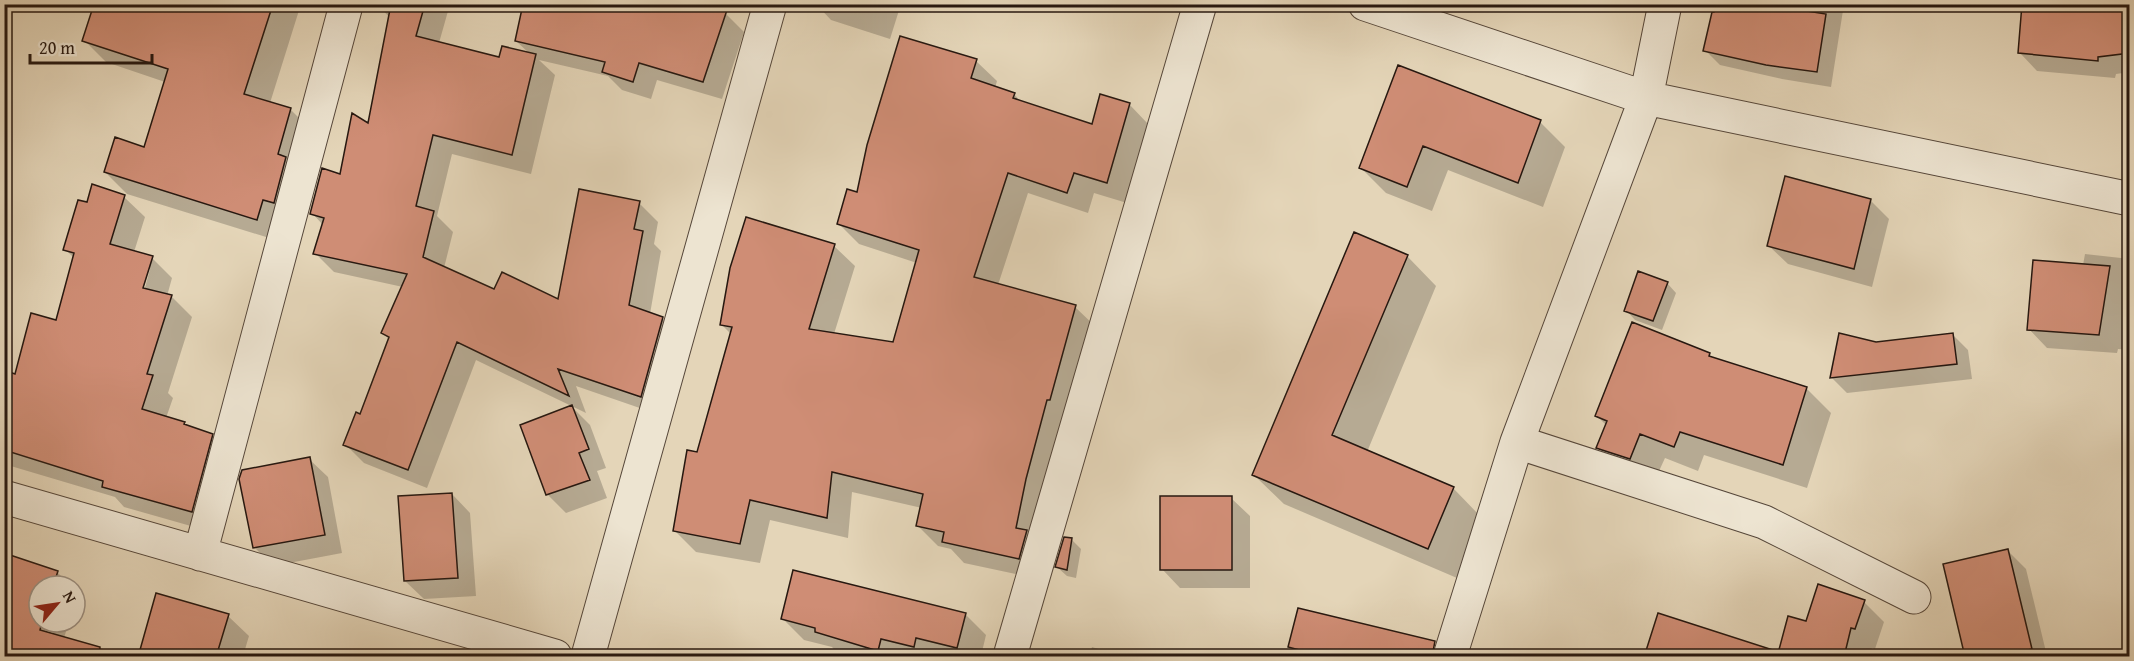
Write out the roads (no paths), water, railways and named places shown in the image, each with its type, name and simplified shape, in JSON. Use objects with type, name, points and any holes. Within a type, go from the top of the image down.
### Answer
[{"type":"street","points":[[588,657],[770,4]]},
{"type":"street","points":[[1010,657],[1200,4]]},
{"type":"street","points":[[1365,4],[1646,98],[2130,200]]},
{"type":"street","points":[[1450,657],[1516,442],[1646,98],[1665,4]]},
{"type":"street","points":[[200,554],[345,9]]},
{"type":"street","points":[[1516,442],[1764,522],[1914,597]]},
{"type":"street","points":[[4,497],[555,657]]}]
